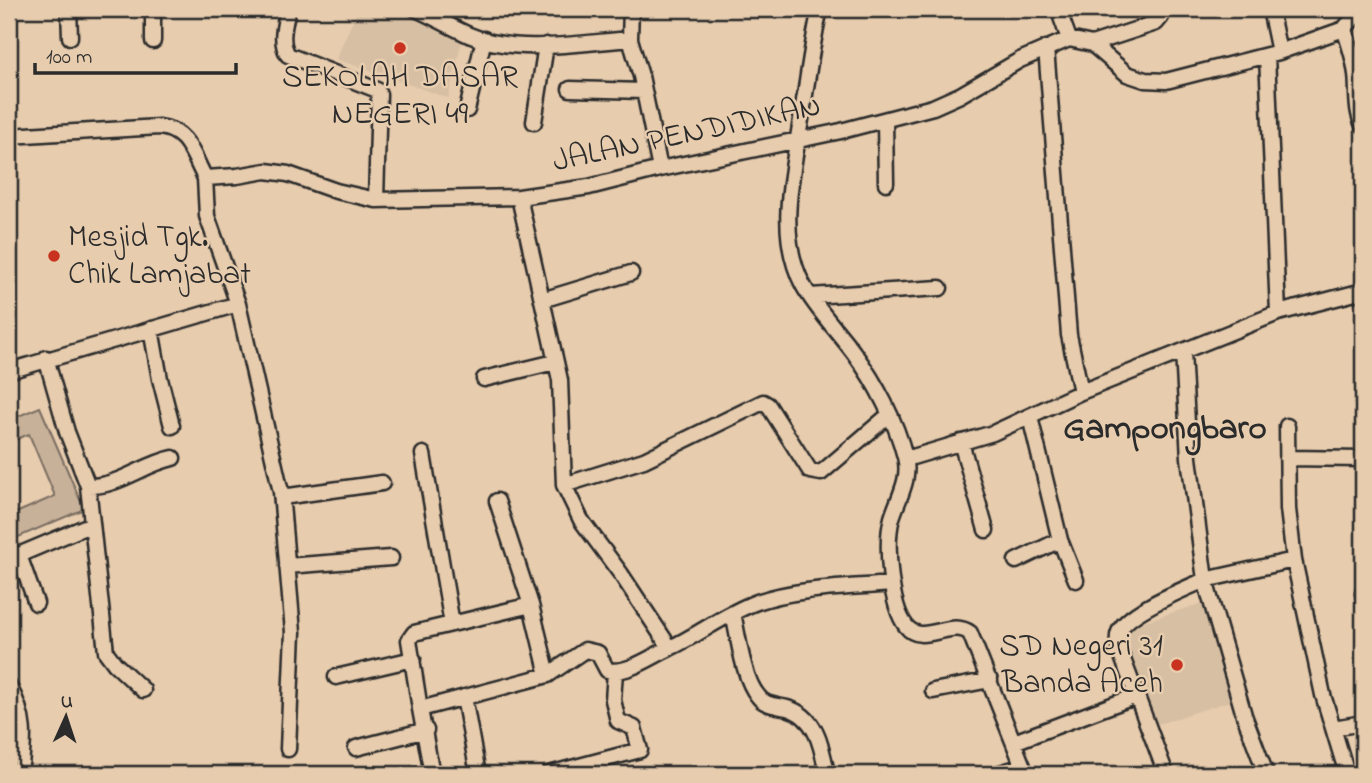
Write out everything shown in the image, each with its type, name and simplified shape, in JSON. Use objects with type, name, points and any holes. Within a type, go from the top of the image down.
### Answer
[{"type":"street","points":[[69,9],[70,37]]},
{"type":"street","points":[[153,9],[153,41]]},
{"type":"street","points":[[288,9],[283,34],[284,48],[288,55],[377,90],[379,94],[376,201]]},
{"type":"street","points":[[416,9],[471,36],[505,44],[546,45],[630,39]]},
{"type":"street","points":[[452,9],[452,25]]},
{"type":"street","points":[[631,9],[630,39],[660,169]]},
{"type":"street","points":[[820,9],[788,201],[791,245],[798,274],[810,296],[856,356],[875,386],[906,459],[907,476],[891,526],[889,556],[891,584],[906,627],[916,634],[953,628],[967,631],[974,639],[1025,770],[996,774]]},
{"type":"street","points":[[1058,9],[1069,39],[1092,44],[1126,74],[1154,81],[1175,80],[1273,53],[1344,29],[1361,9]]},
{"type":"street","points":[[1092,44],[1156,23],[1161,17],[1160,9]]},
{"type":"street","points":[[1270,9],[1279,313]]},
{"type":"street","points":[[1344,29],[1356,73],[1357,102],[1363,125]]},
{"type":"street","points":[[467,110],[484,39]]},
{"type":"street","name":"JALAN PENDIDIKAN","points":[[205,178],[266,172],[288,174],[336,191],[376,201],[519,197],[589,187],[933,107],[1046,48],[1069,39]]},
{"type":"street","points":[[534,122],[546,45]]},
{"type":"street","points":[[1046,48],[1069,335],[1081,393]]},
{"type":"street","points":[[570,89],[644,91]]},
{"type":"street","points":[[885,120],[886,183]]},
{"type":"street","points":[[9,136],[170,128],[182,134],[205,178],[207,216],[238,304],[282,497],[293,632],[288,749]]},
{"type":"street","points":[[519,197],[560,380],[564,485],[581,520],[670,648]]},
{"type":"street","points":[[542,300],[631,273]]},
{"type":"street","points":[[810,296],[940,288]]},
{"type":"street","points":[[906,459],[961,443],[1030,417],[1081,393],[1279,313],[1363,291]]},
{"type":"street","points":[[9,371],[238,304]]},
{"type":"street","points":[[151,329],[172,426]]},
{"type":"street","points":[[1183,352],[1188,458],[1205,580],[1244,715],[1266,774]]},
{"type":"street","points":[[46,358],[67,432],[88,486],[106,652],[143,690]]},
{"type":"street","points":[[484,379],[555,362]]},
{"type":"street","points":[[564,485],[644,460],[763,402],[768,405],[810,471],[821,473],[889,415]]},
{"type":"street","points":[[1030,417],[1060,540],[1076,580]]},
{"type":"street","points":[[1287,426],[1288,509],[1294,560],[1323,695],[1347,774]]},
{"type":"street","points":[[961,443],[986,530]]},
{"type":"street","points":[[423,454],[452,624]]},
{"type":"street","points":[[88,486],[100,486],[155,461],[173,458]]},
{"type":"street","points":[[1287,458],[1363,458]]},
{"type":"street","points":[[282,497],[382,483]]},
{"type":"street","points":[[497,501],[531,605],[548,675]]},
{"type":"street","points":[[36,603],[14,557],[92,524]]},
{"type":"street","points":[[1016,561],[1060,540]]},
{"type":"street","points":[[287,566],[391,558]]},
{"type":"street","points":[[1166,774],[1121,654],[1118,632],[1136,614],[1205,580],[1294,560]]},
{"type":"street","points":[[420,709],[548,675],[585,650],[598,653],[606,669],[615,672],[625,669],[691,639],[733,613],[757,602],[808,592],[891,584]]},
{"type":"street","points":[[432,774],[410,636],[531,605]]},
{"type":"street","points":[[733,613],[752,688],[764,702],[790,709],[808,720],[814,728],[827,774]]},
{"type":"street","points":[[336,677],[412,659]]},
{"type":"street","points":[[553,774],[639,750],[634,728],[618,720],[613,700],[615,672]]},
{"type":"street","points":[[933,691],[990,680]]},
{"type":"street","points":[[9,686],[20,707],[24,730],[20,774]]},
{"type":"street","points":[[1014,742],[1136,696]]},
{"type":"street","points":[[464,697],[478,774]]},
{"type":"street","points":[[1333,728],[1363,723]]},
{"type":"street","points":[[356,748],[426,730]]},
{"type":"shaded area","name":"SEKOLAH DASAR NEGERI 49","points":[[358,9],[411,9],[463,37],[448,98],[336,59]]},
{"type":"shaded area","points":[[40,407],[84,509],[9,541],[9,516],[55,496],[29,434],[9,442],[9,420]]},
{"type":"shaded area","name":"SD Negeri 31 Banda Aceh","points":[[1203,603],[1233,700],[1152,726],[1120,629]]},
{"type":"place","name":"SEKOLAH DASAR NEGERI 49","points":[[400,48]]},
{"type":"place","name":"Mesjid Tgk. Chik Lamjabat","points":[[54,256]]},
{"type":"place","name":"SD Negeri 31 Banda Aceh","points":[[1177,665]]},
{"type":"district","name":"Gampongbaro","points":[[1165,429]]}]
